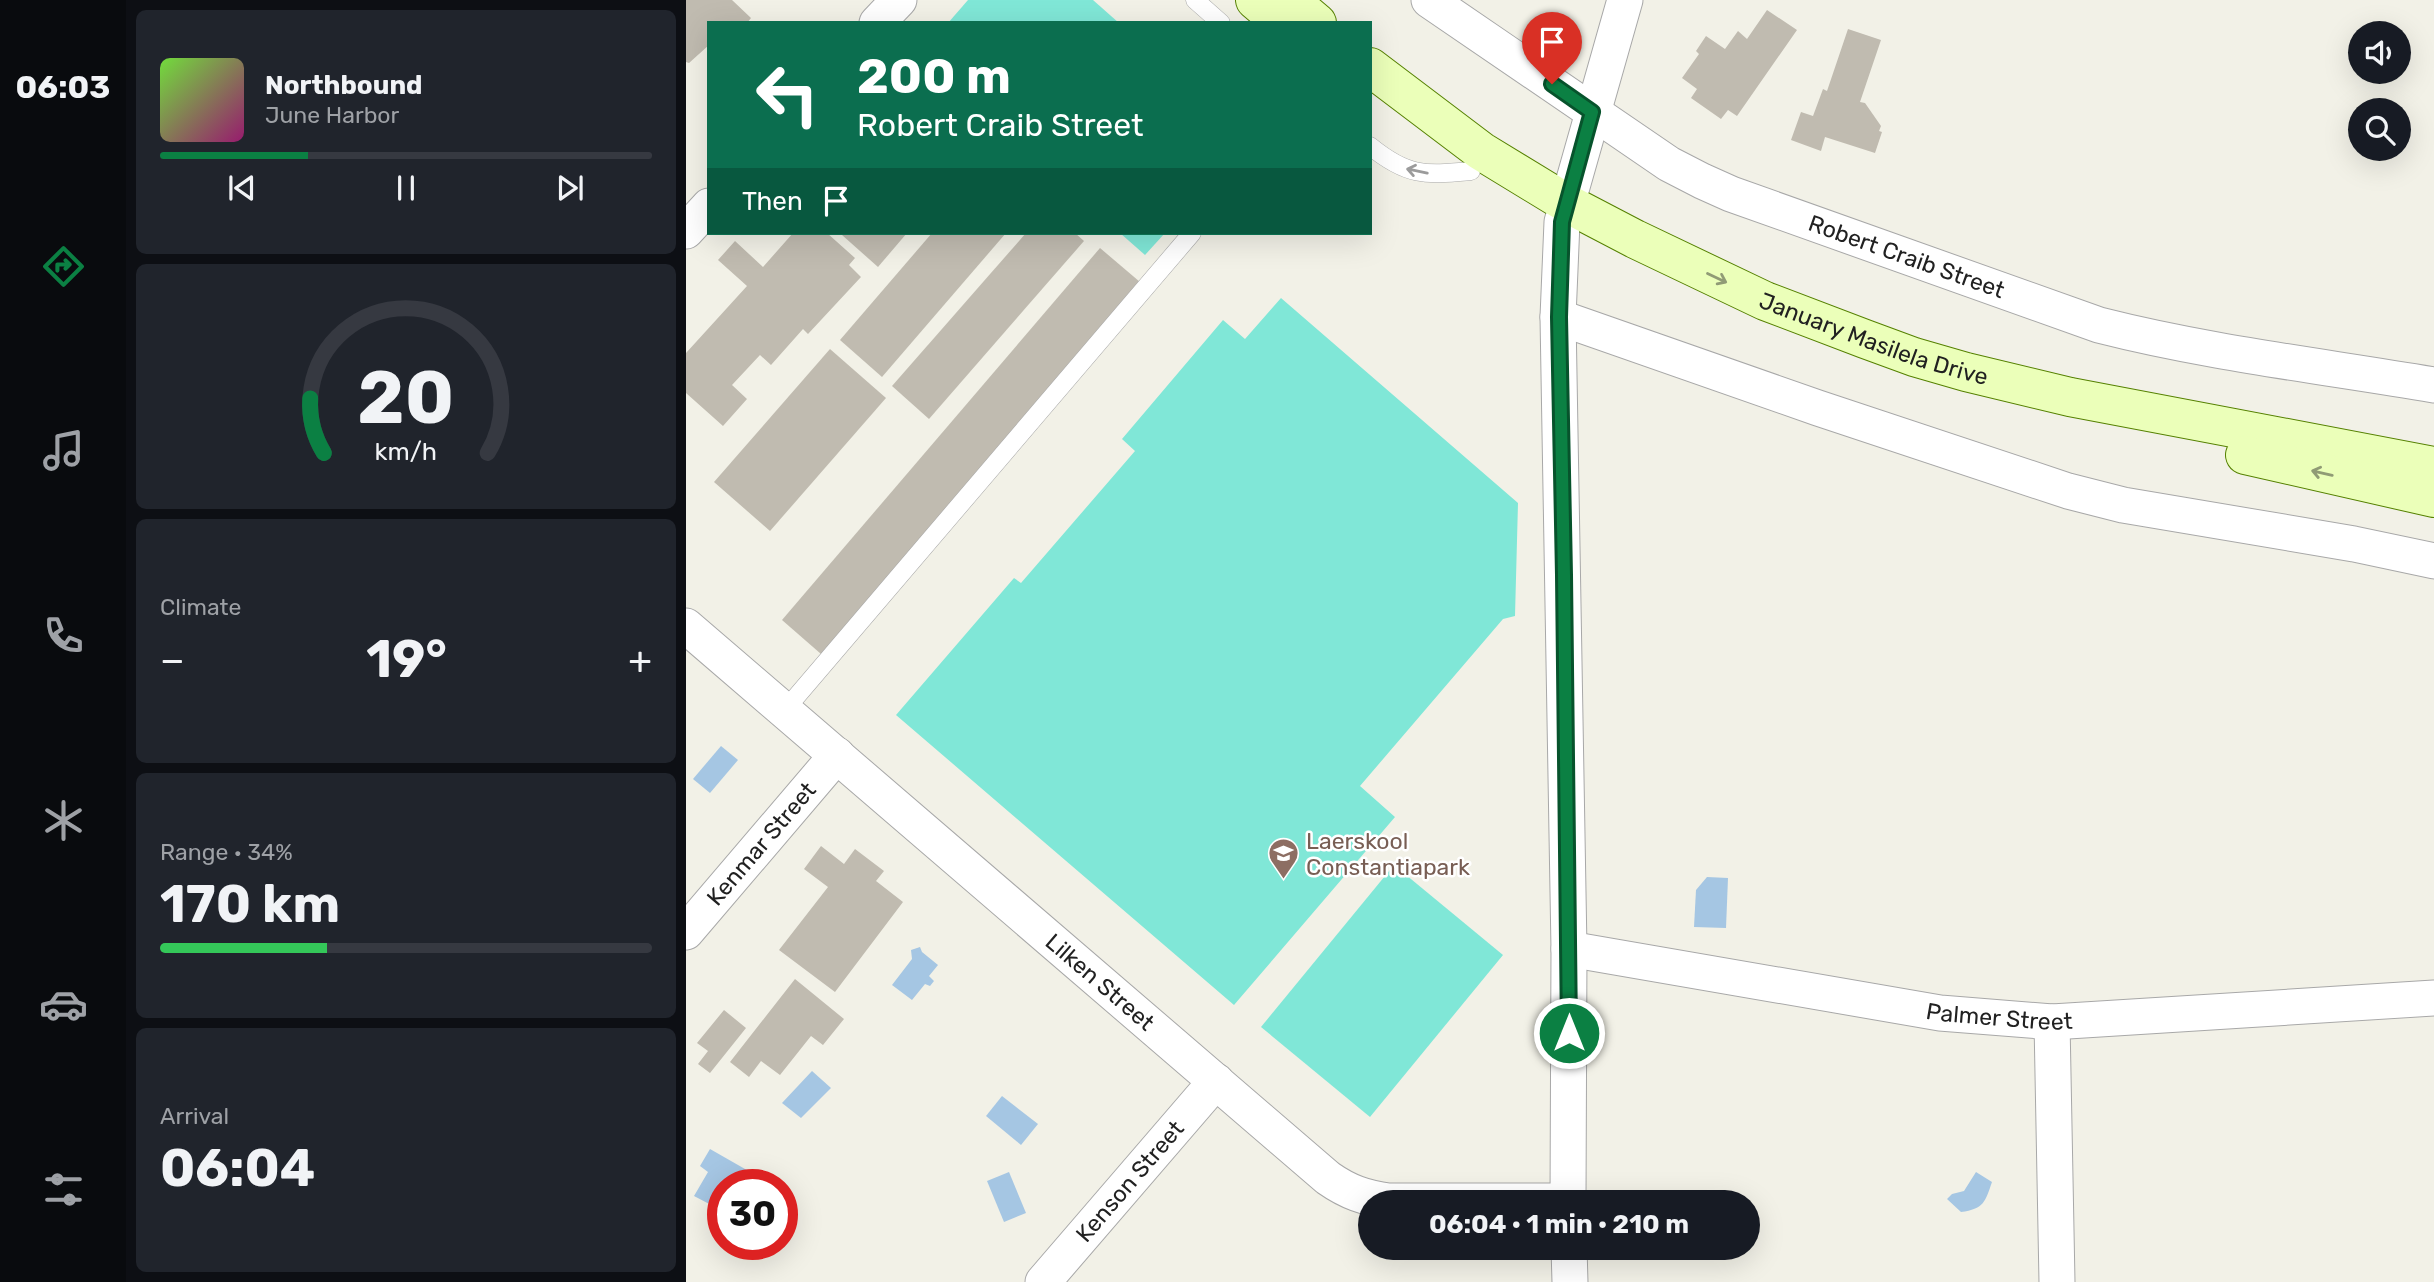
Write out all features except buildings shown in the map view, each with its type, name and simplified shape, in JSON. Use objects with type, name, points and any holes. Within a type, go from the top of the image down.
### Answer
[{"type":"main road","points":[[1255,0],[1280,21]]},
{"type":"main road","points":[[1290,0],[1315,21]]},
{"type":"main road","name":"January Masilela Drive","points":[[1372,69],[1565,213],[1700,298],[1757,323],[1858,363],[1967,392],[2434,498]]},
{"type":"main road","name":"January Masilela Drive","points":[[1372,96],[1471,170],[1565,213],[1635,239],[1765,301],[1914,357],[2070,397],[2434,466]]},
{"type":"street","name":"Robert Craib Street","points":[[1429,0],[1669,164],[1731,194],[2088,322],[2240,355],[2434,385]]},
{"type":"street","points":[[1568,1190],[1569,950],[1559,317],[1565,213],[1625,0]]},
{"type":"street","points":[[686,231],[707,208]]},
{"type":"street","points":[[1559,317],[1818,408],[2068,491],[2123,505],[2354,544],[2434,561]]},
{"type":"street","name":"Lilken Street","points":[[686,626],[1328,1178],[1358,1195]]},
{"type":"street","name":"Kenmar Street","points":[[686,932],[837,755]]},
{"type":"street","name":"Palmer Street","points":[[1569,950],[1940,1013],[2052,1022],[2434,999]]},
{"type":"street","points":[[2052,1022],[2057,1282]]},
{"type":"street","name":"Kenson Street","points":[[1043,1282],[1216,1081]]},
{"type":"street","points":[[1569,1260],[1570,1282]]},
{"type":"lane","points":[[1195,0],[1219,21]]},
{"type":"lane","points":[[1372,147],[1397,166],[1414,172],[1432,174],[1471,170]]},
{"type":"lane","points":[[785,711],[1190,235]]},
{"type":"shaded area","points":[[968,0],[1093,0],[1117,21],[950,21]]},
{"type":"shaded area","points":[[1122,235],[1163,235],[1145,255]]},
{"type":"shaded area","points":[[1281,298],[1518,503],[1515,616],[1503,619],[1360,786],[1395,817],[1234,1005],[896,715],[1014,578],[1021,583],[1135,451],[1122,439],[1223,320],[1245,339]]},
{"type":"shaded area","points":[[721,746],[738,760],[710,793],[693,779]]},
{"type":"shaded area","points":[[1394,865],[1503,955],[1370,1117],[1261,1027]]},
{"type":"shaded area","points":[[1707,877],[1728,878],[1726,928],[1694,927],[1696,890]]},
{"type":"shaded area","points":[[920,947],[922,952],[938,965],[929,976],[934,981],[930,986],[925,984],[912,1000],[892,985],[912,959],[911,950]]},
{"type":"shaded area","points":[[812,1071],[831,1088],[801,1118],[782,1103]]},
{"type":"shaded area","points":[[1002,1096],[1038,1124],[1021,1145],[986,1116]]},
{"type":"shaded area","points":[[710,1149],[745,1169],[707,1169],[707,1171],[700,1166]]},
{"type":"shaded area","points":[[1009,1172],[1026,1213],[1004,1222],[987,1181]]},
{"type":"shaded area","points":[[1976,1172],[1992,1182],[1979,1206],[1961,1212],[1947,1199],[1952,1194],[1964,1191]]},
{"type":"shaded area","points":[[707,1174],[707,1203],[694,1196]]},
{"type":"place","name":"Laerskool Constantiapark","points":[[1283,881]]},
{"type":"route","points":[[1552,84],[1592,112],[1562,222],[1559,317],[1569,1033]]}]
